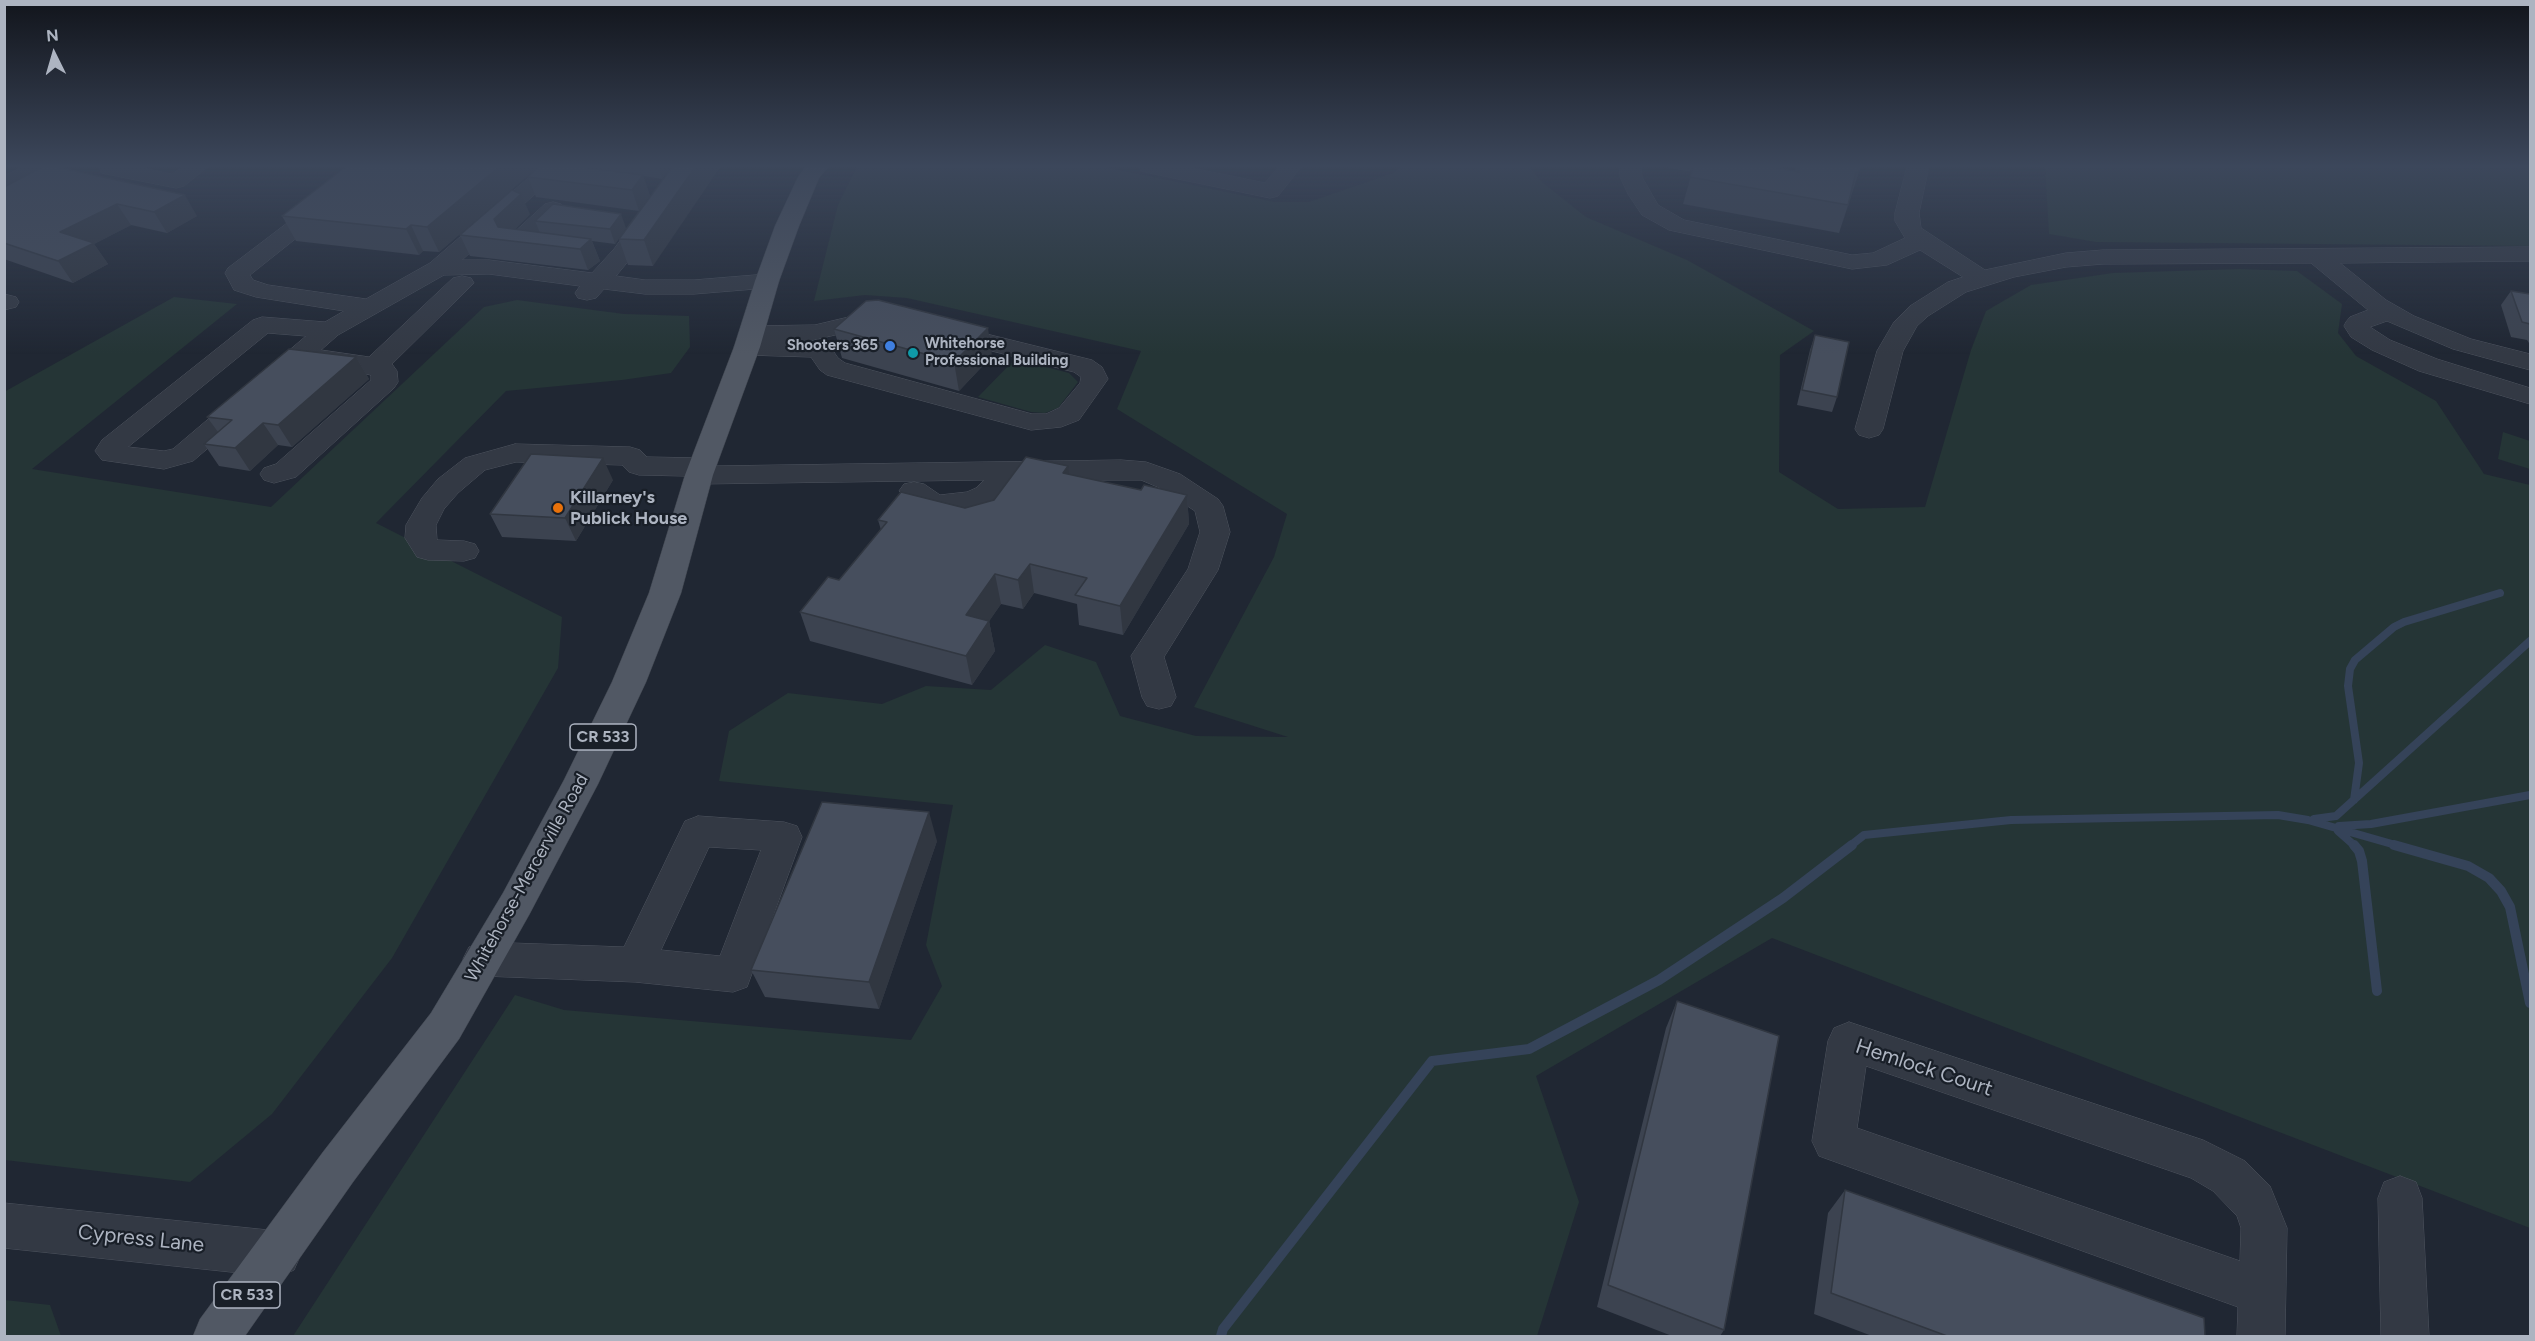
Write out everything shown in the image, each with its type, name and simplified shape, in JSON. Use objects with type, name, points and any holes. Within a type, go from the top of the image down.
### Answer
[{"type":"main road","name":"Whitehorse-Mercerville Road","points":[[217,1336],[278,1254],[338,1167],[445,1026],[580,784],[629,682],[665,593],[701,471],[787,229]]},
{"type":"street","points":[[295,229],[237,273],[243,285],[265,291],[368,307]]},
{"type":"street","points":[[329,330],[262,325],[112,446],[109,451],[112,454],[164,460],[183,455],[329,330],[439,268],[484,229]]},
{"type":"street","points":[[538,229],[517,242],[564,247]]},
{"type":"street","points":[[588,291],[610,253],[637,229]]},
{"type":"street","points":[[1694,229],[1852,262],[1878,260],[1921,240]]},
{"type":"street","points":[[1910,229],[1921,240],[1982,279]]},
{"type":"street","points":[[1869,429],[1890,351],[1907,322],[1919,311],[1958,287],[2037,264],[2103,257],[2530,254]]},
{"type":"street","points":[[2317,256],[2347,282],[2388,312],[2452,341],[2530,362]]},
{"type":"street","points":[[439,268],[489,267],[646,305],[756,316],[792,346],[826,341],[869,319],[890,318],[1083,366],[1093,372],[1095,379],[1069,414],[1046,423],[1031,422],[836,369],[829,364],[826,341]]},
{"type":"street","points":[[439,268],[462,283],[588,291]]},
{"type":"street","points":[[375,366],[462,283]]},
{"type":"street","points":[[2388,312],[2359,322],[2357,326],[2360,332],[2381,345],[2428,365],[2530,396]]},
{"type":"street","points":[[274,474],[286,471],[385,382],[384,371],[375,366],[300,355]]},
{"type":"street","points":[[464,551],[428,550],[420,538],[421,525],[432,505],[448,486],[475,464],[515,453],[630,456],[639,466],[701,471],[902,472],[1120,469],[1146,471],[1170,481],[1208,506],[1215,532],[1203,570],[1147,656],[1159,697]]},
{"type":"street","points":[[483,959],[635,965]]},
{"type":"street","name":"Hemlock Court","points":[[2261,1336],[2264,1228],[2254,1202],[2229,1176],[2203,1161],[1849,1041],[1834,1141],[2262,1292]]},
{"type":"street","points":[[2400,1198],[2405,1336]]},
{"type":"street","name":"Cypress Lane","points":[[4,1225],[278,1254]]},
{"type":"shaded area","points":[[832,229],[1613,229],[1687,260],[1814,331],[1780,355],[1779,472],[1838,509],[1925,507],[1971,350],[1986,311],[2031,285],[2113,273],[2239,269],[2297,271],[2342,304],[2338,333],[2356,356],[2436,401],[2484,474],[2530,485],[2530,1228],[1772,938],[1536,1076],[1579,1202],[1537,1336],[293,1336],[515,995],[564,1010],[911,1040],[942,986],[926,945],[953,805],[719,781],[729,731],[788,693],[882,704],[926,686],[991,690],[1045,645],[1096,662],[1120,716],[1196,736],[1288,737],[1194,707],[1274,557],[1287,514],[1117,409],[1141,351],[907,298],[865,295],[814,301]]},
{"type":"shaded area","points":[[2049,229],[2530,229],[2530,246],[2096,242],[2049,234]]},
{"type":"shaded area","points":[[174,297],[237,304],[32,469],[271,507],[484,307],[517,300],[624,314],[689,316],[690,347],[671,373],[506,391],[376,523],[562,617],[558,668],[392,958],[272,1114],[190,1182],[5,1160],[4,392]]},
{"type":"shaded area","points":[[1015,359],[1069,373],[1078,382],[1058,408],[1045,413],[1031,412],[978,397]]},
{"type":"shaded area","points":[[2503,432],[2530,441],[2530,469],[2498,459]]},
{"type":"shaded area","points":[[5,1300],[50,1305],[61,1336],[5,1336]]},
{"type":"building","points":[[4,229],[67,229],[60,232],[94,243],[58,261],[4,243]]},
{"type":"building","points":[[467,229],[510,229],[591,239],[580,249],[460,235]]},
{"type":"building","points":[[627,229],[652,229],[644,240],[619,239]]},
{"type":"building","points":[[2511,291],[2530,294],[2530,324],[2522,322]]},
{"type":"building","points":[[878,300],[988,328],[954,362],[834,329],[866,301]]},
{"type":"building","points":[[1815,335],[1849,342],[1837,397],[1802,390]]},
{"type":"building","points":[[289,349],[356,357],[278,425],[263,423],[235,448],[204,444],[232,420],[207,417]]},
{"type":"building","points":[[531,454],[603,458],[565,518],[490,514]]},
{"type":"building","points":[[1026,457],[1068,466],[1063,473],[1141,490],[1144,485],[1187,495],[1120,606],[1075,595],[1087,578],[1030,564],[1018,580],[995,574],[966,615],[989,621],[966,656],[800,612],[828,577],[839,580],[887,522],[878,520],[901,492],[965,508],[994,500]]},
{"type":"building","points":[[822,802],[929,812],[869,982],[751,970]]},
{"type":"building","points":[[1677,1001],[1779,1036],[1724,1330],[1608,1285]]},
{"type":"building","points":[[1845,1190],[2204,1318],[2205,1336],[1947,1336],[1831,1293]]},
{"type":"waterway","points":[[2354,800],[2359,763],[2348,686],[2350,669],[2355,660],[2394,627],[2404,622],[2500,593]]},
{"type":"waterway","points":[[2354,800],[2530,641]]},
{"type":"waterway","points":[[2339,826],[2371,824],[2530,795]]},
{"type":"waterway","points":[[2314,819],[2336,816],[2354,800]]},
{"type":"waterway","points":[[1850,846],[1864,835],[2011,820],[2278,815],[2308,820],[2399,846]]},
{"type":"waterway","points":[[2338,831],[2354,845]]},
{"type":"waterway","points":[[1221,1336],[1223,1329],[1432,1061],[1529,1049],[1659,980],[1783,898],[1852,845]]},
{"type":"waterway","points":[[2354,845],[2362,861],[2377,991]]},
{"type":"waterway","points":[[2394,845],[2468,866],[2489,878],[2501,891],[2510,907],[2530,1003]]},
{"type":"place","name":"Shooters 365","points":[[890,346]]},
{"type":"place","name":"Whitehorse Professional Building","points":[[913,353]]},
{"type":"place","name":"Killarney's Publick House","points":[[558,508]]}]
